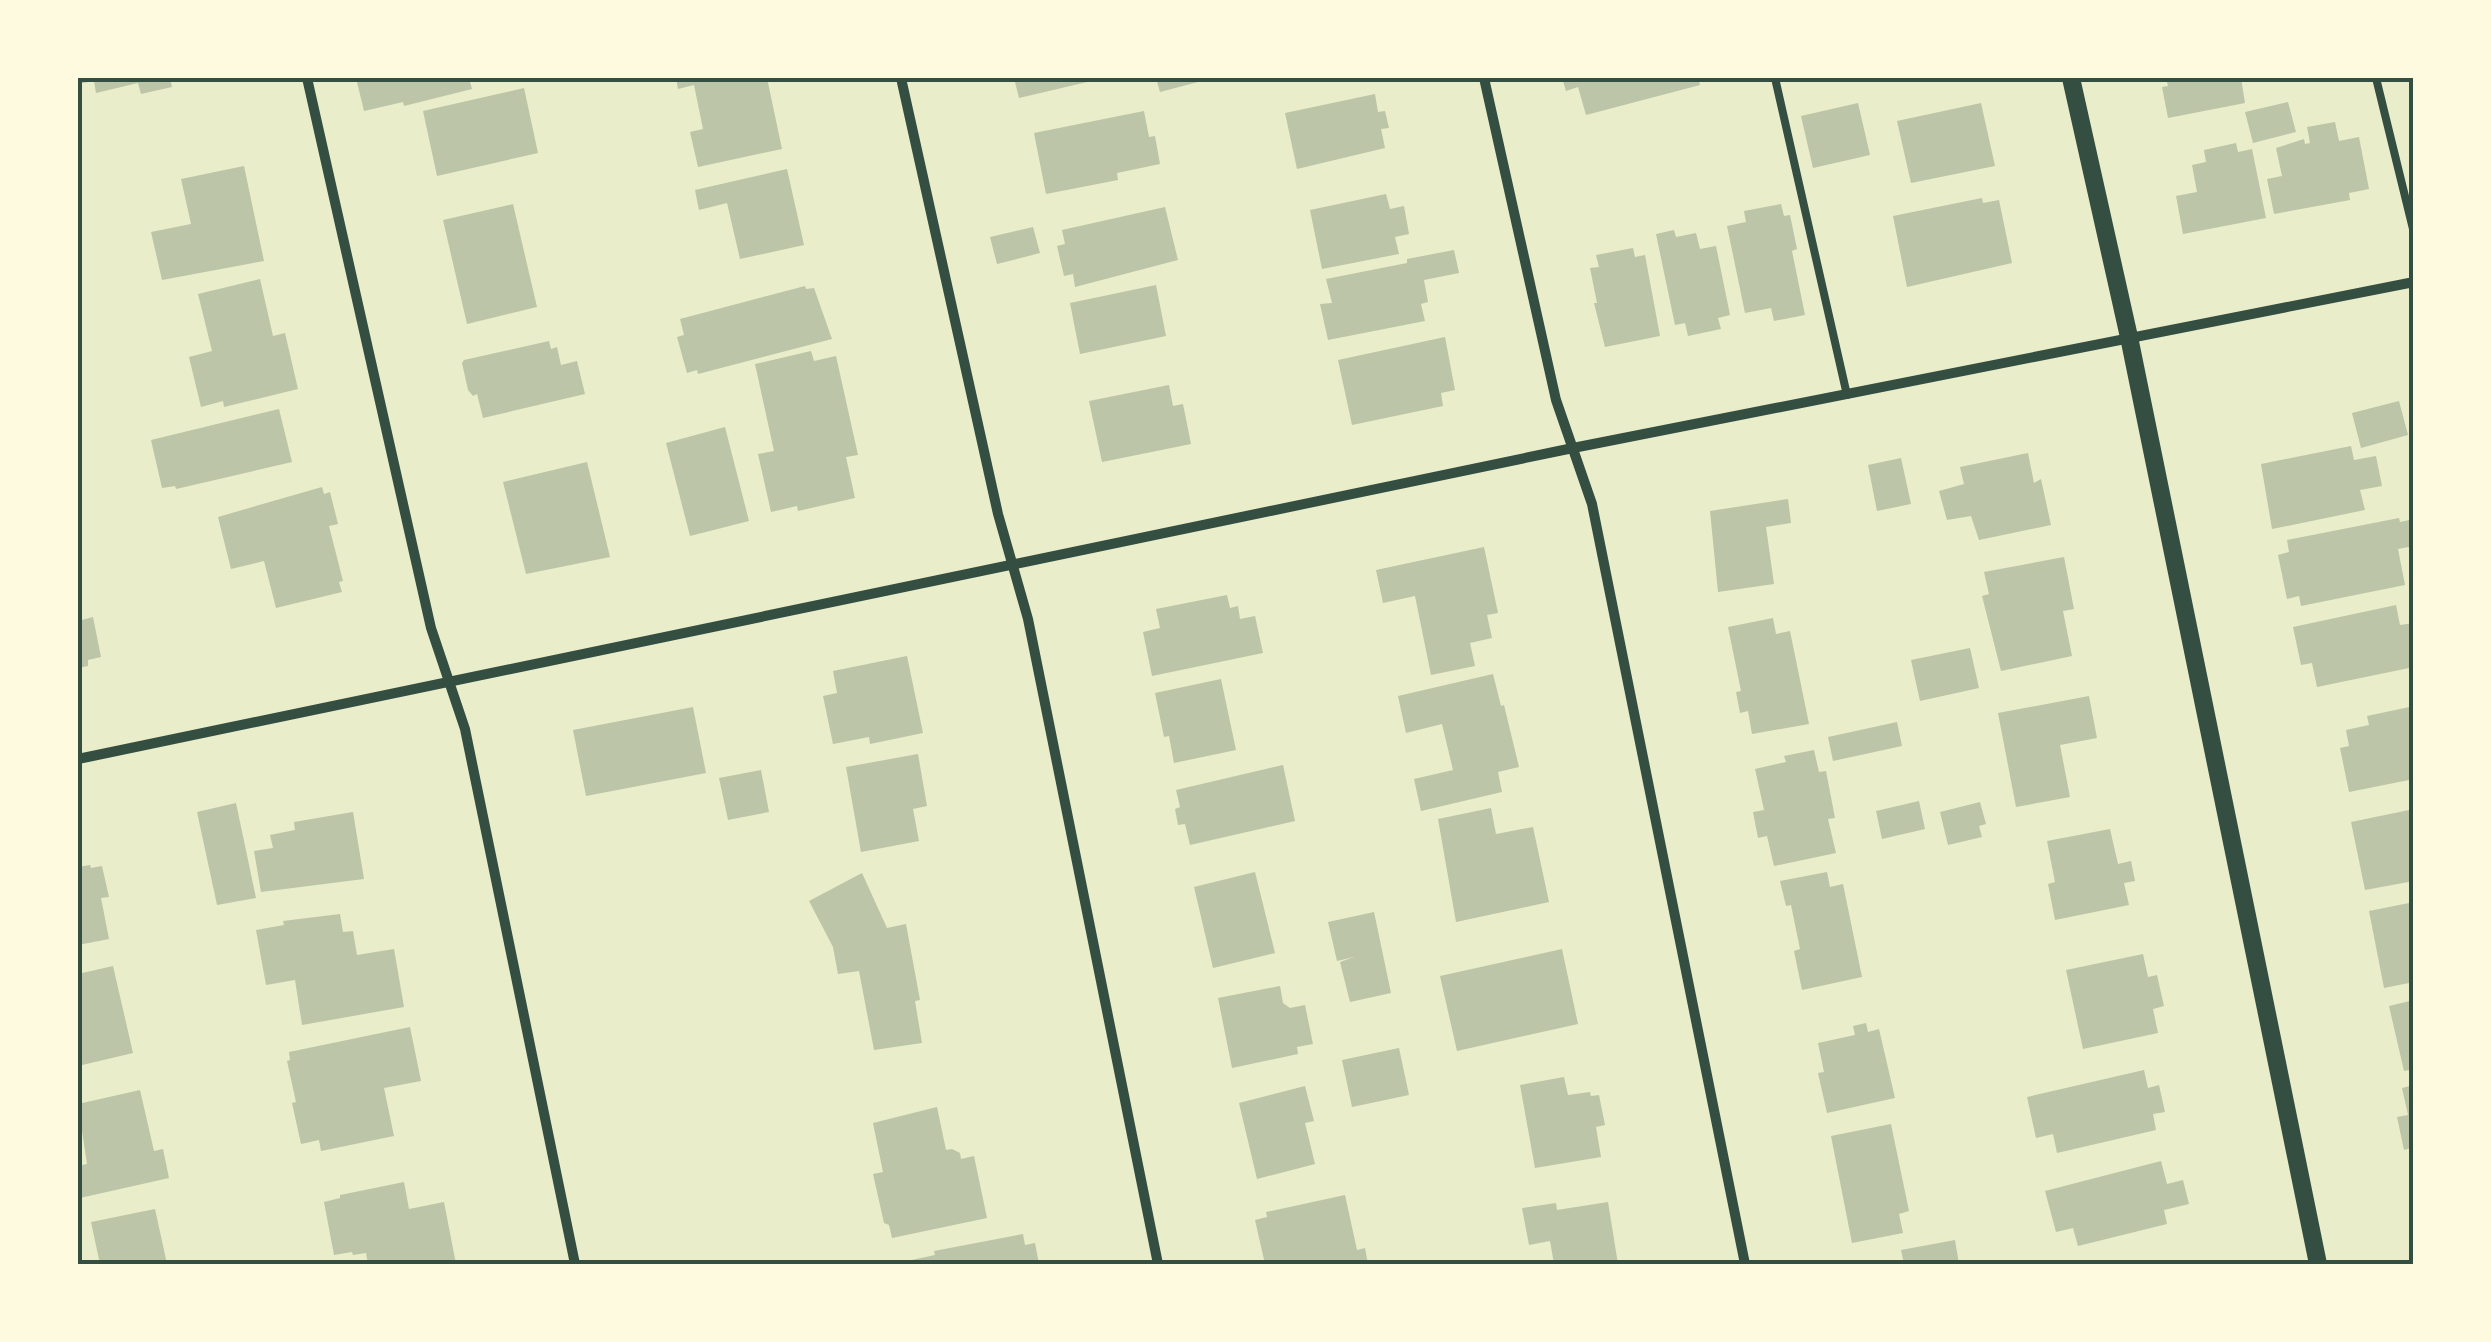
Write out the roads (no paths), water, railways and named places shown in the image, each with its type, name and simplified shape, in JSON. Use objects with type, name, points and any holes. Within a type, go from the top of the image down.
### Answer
[{"type":"street","points":[[307,78],[431,628],[465,729],[575,1264]]},
{"type":"street","points":[[901,78],[998,514],[1028,619],[1158,1264]]},
{"type":"street","points":[[1484,78],[1556,400],[1592,504],[1746,1264]]},
{"type":"street","points":[[2071,78],[2129,338],[2318,1264]]},
{"type":"street","points":[[78,760],[1574,448],[2414,282]]},
{"type":"lane","points":[[1775,78],[1847,396]]},
{"type":"lane","points":[[2376,78],[2414,234]]}]
